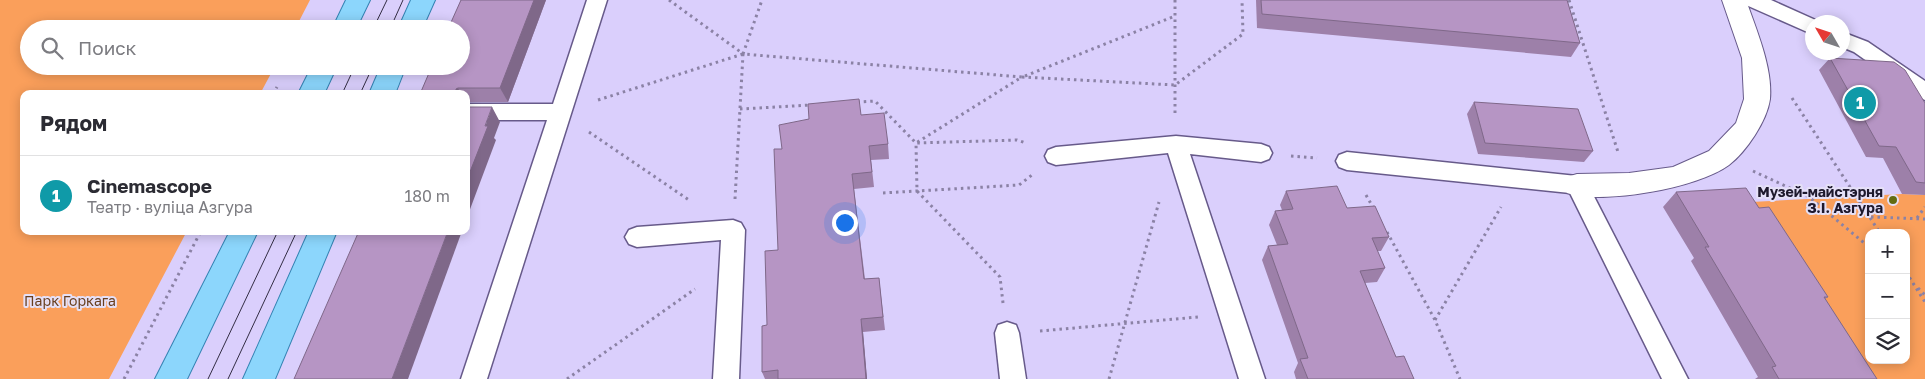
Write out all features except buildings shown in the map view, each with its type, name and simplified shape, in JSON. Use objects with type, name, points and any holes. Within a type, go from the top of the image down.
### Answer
[{"type":"main road","points":[[348,20],[358,0]]},
{"type":"main road","points":[[414,20],[423,0]]},
{"type":"main road","points":[[314,90],[321,75]]},
{"type":"main road","points":[[384,90],[390,75]]},
{"type":"main road","points":[[171,379],[242,235]]},
{"type":"main road","points":[[259,379],[321,235]]},
{"type":"street","points":[[1578,185],[1629,184],[1677,177],[1719,158],[1747,128],[1757,99],[1754,58],[1734,0]]},
{"type":"lane","points":[[474,379],[597,0]]},
{"type":"lane","points":[[1752,0],[1805,23]]},
{"type":"lane","points":[[1850,42],[1861,47],[1925,92]]},
{"type":"lane","points":[[470,112],[560,112]]},
{"type":"lane","points":[[1056,156],[1176,144],[1261,153]]},
{"type":"lane","points":[[1176,144],[1252,379]]},
{"type":"lane","points":[[1347,161],[1578,185],[1675,379]]},
{"type":"lane","points":[[638,238],[733,230],[726,379]]},
{"type":"lane","points":[[1007,334],[1013,379]]},
{"type":"path","points":[[669,0],[743,54]]},
{"type":"path","points":[[733,230],[743,54],[762,0]]},
{"type":"path","points":[[1175,0],[1175,85]]},
{"type":"path","points":[[560,112],[743,54],[1022,77],[1175,85],[1243,34],[1242,0]]},
{"type":"path","points":[[1569,0],[1629,184]]},
{"type":"path","points":[[916,143],[1022,77],[1175,16]]},
{"type":"path","points":[[1791,96],[1878,229]]},
{"type":"path","points":[[856,102],[875,101],[916,143],[917,191],[1000,277],[1007,334],[1231,314]]},
{"type":"path","points":[[740,109],[817,104]]},
{"type":"path","points":[[560,112],[733,230]]},
{"type":"path","points":[[883,193],[1019,185],[1056,156],[1017,140],[916,143]]},
{"type":"path","points":[[1261,153],[1347,161],[1375,212]]},
{"type":"path","points":[[1719,158],[1794,189],[1809,198],[1865,244]]},
{"type":"path","points":[[1435,320],[1518,179]]},
{"type":"path","points":[[1109,379],[1160,200]]},
{"type":"path","points":[[1917,219],[1925,207]]},
{"type":"path","points":[[1870,217],[1925,219]]},
{"type":"path","points":[[1384,228],[1435,320],[1460,379]]},
{"type":"path","points":[[124,379],[199,235]]},
{"type":"path","points":[[1907,274],[1925,302]]},
{"type":"path","points":[[1910,281],[1925,294]]},
{"type":"path","points":[[567,379],[693,292],[698,284]]},
{"type":"green space","name":"Парк Горкага","points":[[0,0],[310,0],[300,20],[20,20],[20,75],[270,75],[262,90],[20,90],[20,235],[185,235],[109,379],[0,379]]},
{"type":"green space","points":[[1902,194],[1925,195],[1925,379],[1857,379],[1732,203]]},
{"type":"tram line","points":[[377,20],[387,0]]},
{"type":"tram line","points":[[394,20],[403,0]]},
{"type":"tram line","points":[[344,90],[351,75]]},
{"type":"tram line","points":[[362,90],[369,75]]},
{"type":"tram line","points":[[208,379],[276,235]]},
{"type":"tram line","points":[[228,379],[295,235]]},
{"type":"place","name":"Cinemascope","points":[[1860,103]]},
{"type":"place","name":"Музей-майстэрня З.І. Азгура","points":[[1893,200]]}]
